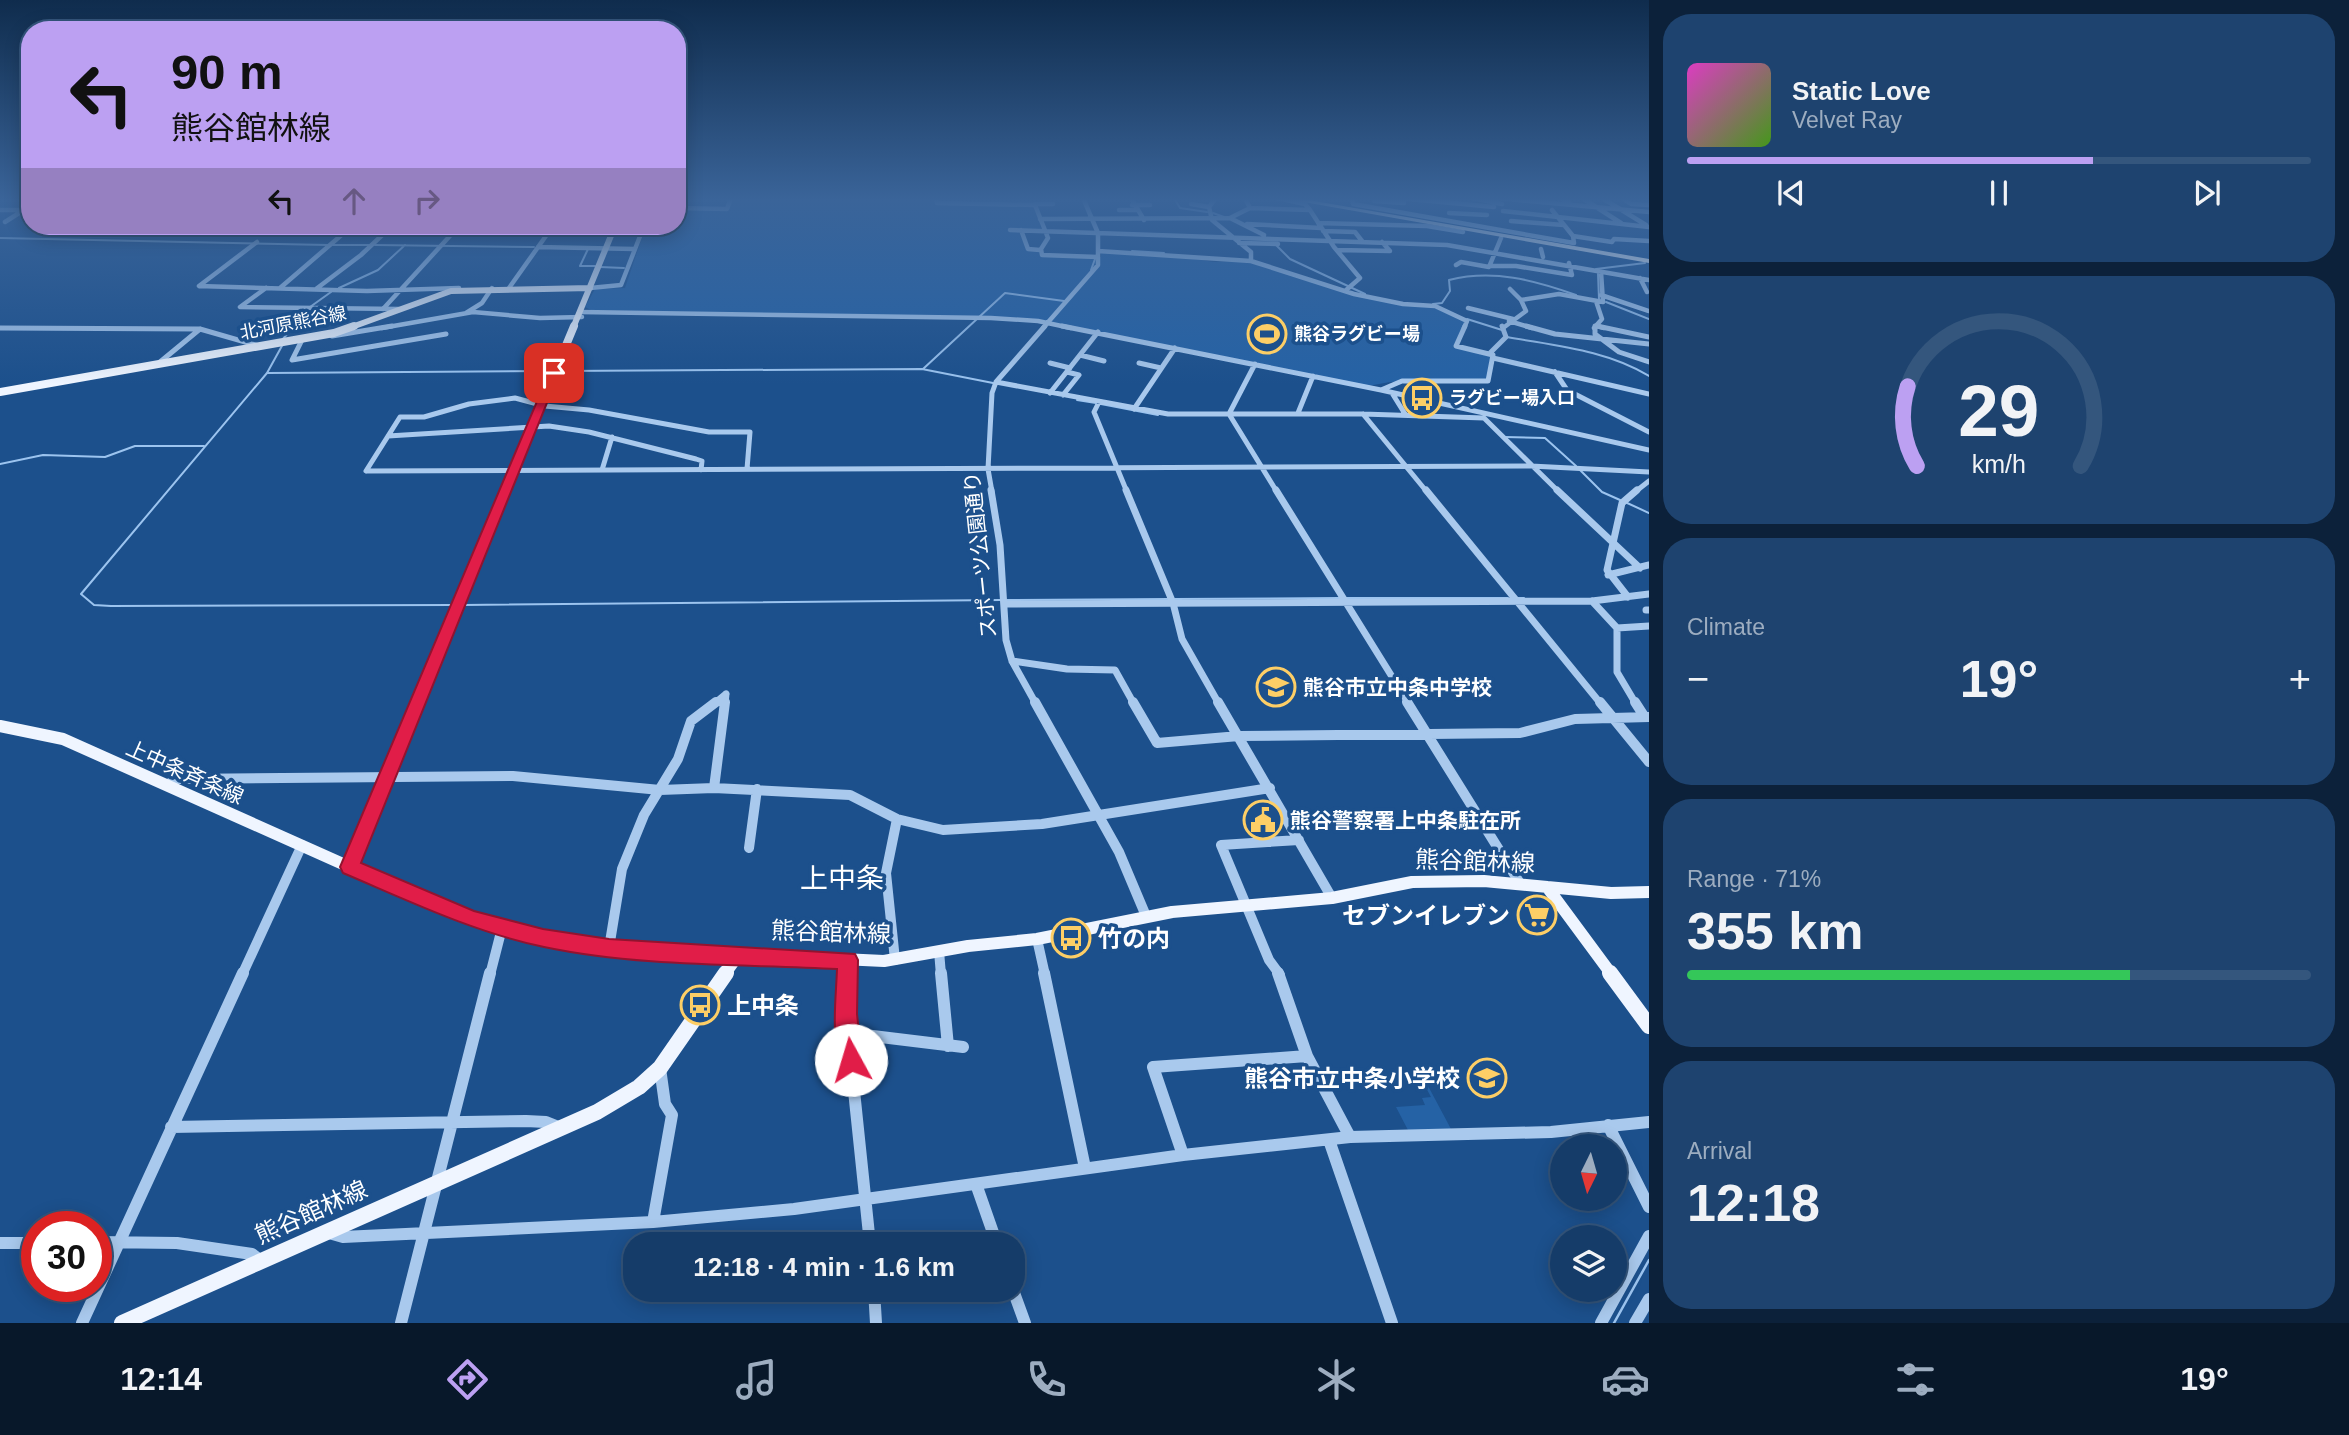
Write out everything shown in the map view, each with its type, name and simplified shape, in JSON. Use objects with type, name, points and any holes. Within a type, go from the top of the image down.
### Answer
[{"type":"main road","points":[[350,867],[601,260]]},
{"type":"main road","name":"北河原熊谷線","points":[[0,392],[160,362],[305,339],[354,328],[430,296],[465,289],[590,288]]},
{"type":"main road","name":"上中条斉条線","points":[[0,726],[64,739],[437,906],[502,928],[609,948],[739,954]]},
{"type":"main road","name":"熊谷館林線","points":[[122,1323],[561,1128],[628,1095],[660,1068],[739,954],[895,960],[939,951],[1037,939],[1146,916],[1332,898],[1412,882],[1450,880],[1611,894],[1649,892]]},
{"type":"main road","points":[[1547,887],[1649,1027]]},
{"type":"street","points":[[234,260],[199,286],[465,289]]},
{"type":"street","points":[[280,288],[312,260]]},
{"type":"street","points":[[316,289],[353,260]]},
{"type":"street","points":[[383,309],[427,260]]},
{"type":"street","points":[[509,288],[529,260]]},
{"type":"street","points":[[590,288],[621,285],[631,260]]},
{"type":"street","points":[[1097,260],[1095,270],[996,382],[1134,410],[1168,414],[1405,414],[1517,421]]},
{"type":"street","points":[[1205,260],[1251,261],[1399,304],[1437,307],[1467,321],[1456,346],[1649,394]]},
{"type":"street","points":[[1345,260],[1360,278],[1348,288]]},
{"type":"street","points":[[1489,266],[1493,260]]},
{"type":"street","points":[[1544,260],[1649,280]]},
{"type":"street","points":[[1559,260],[1569,264]]},
{"type":"street","points":[[1456,265],[1461,262],[1516,266],[1572,275],[1569,264]]},
{"type":"street","points":[[1598,272],[1602,319],[1597,327],[1594,327],[1598,336],[1619,352],[1649,362]]},
{"type":"street","points":[[1640,278],[1647,292]]},
{"type":"street","points":[[266,288],[240,307],[399,309]]},
{"type":"street","points":[[466,313],[468,309],[482,303],[492,288]]},
{"type":"street","points":[[1381,390],[1390,384],[1406,382],[1485,382],[1489,379],[1492,356],[1506,337],[1502,326],[1527,309],[1510,289]]},
{"type":"street","points":[[1521,300],[1559,294],[1600,299],[1649,311]]},
{"type":"street","points":[[1468,307],[1555,334],[1598,336],[1649,344]]},
{"type":"street","points":[[436,317],[448,336],[292,360],[305,339],[436,317],[466,313],[540,318],[639,313],[991,318],[1048,323],[1098,332],[1381,390],[1649,450]]},
{"type":"street","points":[[1517,332],[1525,326]]},
{"type":"street","points":[[1597,327],[1649,337]]},
{"type":"street","points":[[0,328],[200,329],[213,330],[231,340],[259,346]]},
{"type":"street","points":[[160,362],[200,329]]},
{"type":"street","points":[[1050,393],[1098,332]]},
{"type":"street","points":[[1134,410],[1175,348]]},
{"type":"street","points":[[1080,355],[1104,361]]},
{"type":"street","points":[[1050,363],[1079,374],[1063,395]]},
{"type":"street","points":[[1139,363],[1161,368]]},
{"type":"street","points":[[1229,414],[1255,364]]},
{"type":"street","points":[[1555,372],[1567,390],[1649,432]]},
{"type":"street","points":[[1298,413],[1313,376]]},
{"type":"street","name":"スポーツ公園通り","points":[[996,382],[992,393],[988,469],[1000,545],[1006,640],[1012,662],[1119,852],[1146,916]]},
{"type":"street","points":[[1392,393],[1405,414]]},
{"type":"street","points":[[443,408],[515,398],[541,405],[589,410],[709,432],[750,432],[747,470]]},
{"type":"street","points":[[1099,402],[1094,412],[1173,603],[1182,639],[1332,898]]},
{"type":"street","points":[[460,407],[424,417],[400,417],[366,471],[1531,466],[1649,472]]},
{"type":"street","points":[[1229,414],[1521,885]]},
{"type":"street","points":[[1363,414],[1649,762]]},
{"type":"street","points":[[1484,418],[1614,547],[1640,568]]},
{"type":"street","points":[[388,436],[438,435],[533,426],[578,429],[669,455],[682,454],[702,461],[701,470]]},
{"type":"street","points":[[602,470],[612,437]]},
{"type":"street","points":[[1608,575],[1622,503],[1649,481]]},
{"type":"street","points":[[1608,575],[1649,565]]},
{"type":"street","points":[[1608,575],[1628,597]]},
{"type":"street","points":[[1004,604],[1592,601],[1649,595]]},
{"type":"street","points":[[1592,601],[1617,628],[1617,672],[1646,717]]},
{"type":"street","points":[[1617,628],[1649,626]]},
{"type":"street","points":[[1012,662],[1067,669],[1115,670],[1157,743],[1239,736],[1520,733],[1575,719],[1646,717]]},
{"type":"street","points":[[609,948],[622,869],[644,815],[678,759],[691,721],[726,694],[714,788]]},
{"type":"street","points":[[166,785],[178,779],[513,776],[660,790],[714,788],[850,794],[897,819],[943,830],[1097,816],[1270,788]]},
{"type":"street","points":[[749,848],[757,789]]},
{"type":"street","points":[[895,960],[886,873],[897,819]]},
{"type":"street","points":[[1299,840],[1222,845],[1269,960],[1283,980],[1307,1056],[1350,1138]]},
{"type":"street","points":[[82,1323],[302,845]]},
{"type":"street","points":[[401,1323],[502,928]]},
{"type":"street","points":[[1037,939],[1085,1168]]},
{"type":"street","points":[[939,951],[948,1046]]},
{"type":"street","points":[[848,960],[848,1033],[869,1232]]},
{"type":"street","points":[[848,1033],[963,1047]]},
{"type":"street","points":[[1183,1155],[1153,1067],[1307,1056]]},
{"type":"street","points":[[653,1222],[672,1115],[666,1104],[660,1068]]},
{"type":"street","points":[[172,1127],[363,1127],[550,1122],[561,1128]]},
{"type":"street","points":[[327,1231],[344,1237],[653,1222],[794,1209],[1183,1155],[1329,1140],[1469,1132],[1551,1132],[1649,1122]]},
{"type":"street","points":[[1608,1125],[1649,1207]]},
{"type":"street","points":[[1329,1140],[1392,1323]]},
{"type":"street","points":[[976,1184],[993,1232]]},
{"type":"street","points":[[1601,1323],[1649,1236]]},
{"type":"street","points":[[112,1241],[214,1247],[252,1254],[261,1261]]},
{"type":"street","points":[[0,1243],[21,1243]]},
{"type":"street","points":[[1635,1323],[1649,1299]]},
{"type":"street","points":[[875,1302],[877,1323]]},
{"type":"street","points":[[1017,1302],[1025,1323]]},
{"type":"shaded area","points":[[635,260],[1244,261],[1351,293],[1432,307],[1465,321],[1453,347],[1491,356],[1487,379],[1390,382],[1368,386],[1040,320],[591,310],[585,307],[595,289],[625,288]]},
{"type":"shaded area","points":[[1424,1084],[1427,1084],[1451,1129],[1409,1132],[1396,1107],[1425,1105],[1422,1098],[1431,1097]]},
{"type":"waterway","points":[[339,288],[378,270],[389,260]]},
{"type":"waterway","points":[[583,260],[580,266],[595,266]]},
{"type":"waterway","points":[[1091,270],[1095,260]]},
{"type":"waterway","points":[[1292,260],[1365,294]]},
{"type":"waterway","points":[[1596,269],[1645,263]]},
{"type":"waterway","points":[[600,267],[624,268]]},
{"type":"waterway","points":[[1598,274],[1599,299]]},
{"type":"waterway","points":[[1433,304],[1442,303],[1450,291],[1449,280],[1465,277],[1513,278],[1576,295]]},
{"type":"waterway","points":[[310,307],[331,292]]},
{"type":"waterway","points":[[923,369],[1005,293],[1064,301]]},
{"type":"waterway","points":[[1606,302],[1649,319]]},
{"type":"waterway","points":[[283,339],[306,311]]},
{"type":"waterway","points":[[1467,319],[1502,330]]},
{"type":"waterway","points":[[1507,337],[1598,355],[1616,360],[1649,376]]},
{"type":"waterway","points":[[283,344],[267,373],[81,594],[94,605],[111,606],[455,605]]},
{"type":"waterway","points":[[559,371],[922,369],[993,383]]},
{"type":"waterway","points":[[268,373],[553,371]]},
{"type":"waterway","points":[[1077,400],[1096,403]]},
{"type":"waterway","points":[[1101,404],[1158,415]]},
{"type":"waterway","points":[[1505,437],[1545,438],[1576,466]]},
{"type":"waterway","points":[[0,464],[43,455],[105,457],[135,446],[204,446]]},
{"type":"waterway","points":[[1580,470],[1602,492],[1620,500]]},
{"type":"waterway","points":[[1625,502],[1649,513]]},
{"type":"waterway","points":[[1175,599],[1340,598]]},
{"type":"waterway","points":[[1346,598],[1508,598]]},
{"type":"waterway","points":[[1518,598],[1524,598]]},
{"type":"waterway","points":[[1007,600],[1169,599]]},
{"type":"waterway","points":[[464,605],[1001,600]]},
{"type":"waterway","points":[[1614,1323],[1649,1260]]},
{"type":"place","name":"熊谷ラグビー場","points":[[1267,334]]},
{"type":"place","name":"ラグビー場入口","points":[[1422,398]]},
{"type":"place","name":"熊谷市立中条中学校","points":[[1276,687]]},
{"type":"place","name":"熊谷警察署上中条駐在所","points":[[1263,820]]},
{"type":"place","name":"セブンイレブン","points":[[1537,915]]},
{"type":"place","name":"竹の内","points":[[1071,938]]},
{"type":"place","name":"上中条","points":[[700,1005]]},
{"type":"place","name":"熊谷市立中条小学校","points":[[1487,1078]]},
{"type":"district","name":"上中条","points":[[842,878]]},
{"type":"route","points":[[554,373],[350,867],[471,919],[543,938],[609,948],[848,960],[846,1014],[851,1060]]}]
